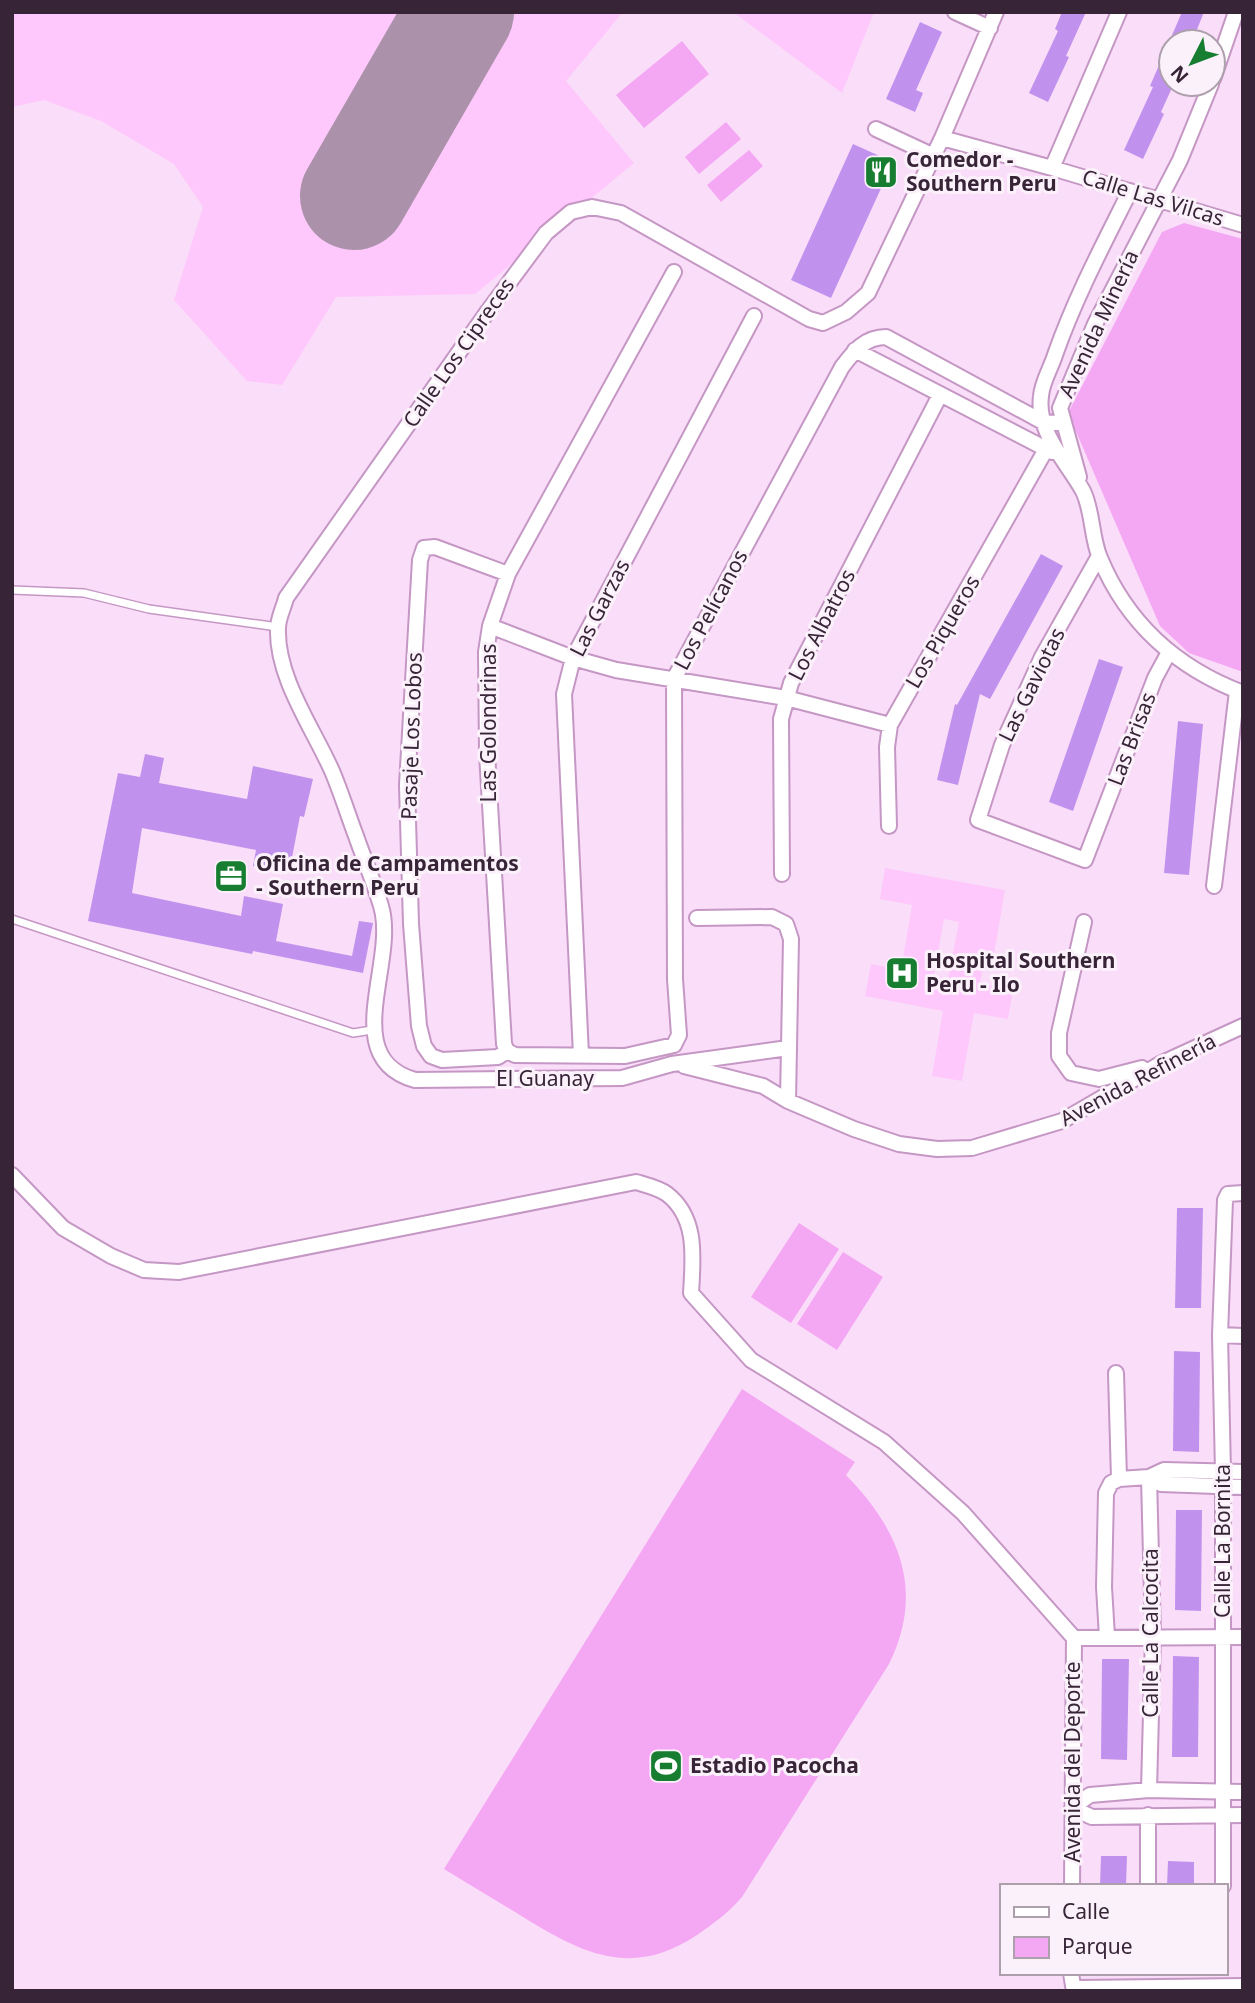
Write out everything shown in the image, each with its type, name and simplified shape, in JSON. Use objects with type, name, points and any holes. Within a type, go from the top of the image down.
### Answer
[{"type":"street","points":[[955,12],[990,28]]},
{"type":"street","name":"Calle Los Cipreces","points":[[372,1030],[384,954],[382,909],[333,773],[296,699],[281,657],[278,627],[286,598],[488,311],[546,233],[571,212],[592,206],[621,213],[808,319],[824,323],[846,312],[868,293],[934,156],[996,12]]},
{"type":"street","points":[[1052,168],[1119,12]]},
{"type":"street","points":[[1227,38],[1236,12]]},
{"type":"street","name":"Avenida Minería","points":[[1059,453],[1063,424],[1060,408],[1095,324],[1180,160],[1205,98]]},
{"type":"street","points":[[876,129],[934,156]]},
{"type":"street","name":"Calle Las Vilcas","points":[[942,138],[1243,225]]},
{"type":"street","points":[[1130,191],[1071,310],[1041,396],[1043,422],[1084,494],[1099,556],[1115,589],[1134,618],[1169,652],[1193,669],[1240,692],[1214,886]]},
{"type":"street","name":"Las Golondrinas","points":[[507,1051],[504,1044],[487,754],[486,652],[490,626],[508,574],[674,272]]},
{"type":"street","name":"Las Garzas","points":[[580,1055],[564,694],[573,658],[754,316]]},
{"type":"street","points":[[1059,453],[855,350],[875,337],[886,337],[1043,422],[1063,424]]},
{"type":"street","name":"Los Pelícanos","points":[[507,1051],[515,1055],[625,1056],[674,1045],[679,1035],[675,979],[674,679],[842,367],[855,350]]},
{"type":"street","name":"Los Albatros","points":[[782,874],[781,719],[786,698],[791,683],[940,395]]},
{"type":"street","name":"Los Piqueros","points":[[888,826],[887,747],[890,725],[1059,453]]},
{"type":"street","name":"Pasaje Los Lobos","points":[[507,1051],[498,1057],[442,1060],[431,1056],[424,1045],[419,1026],[411,925],[407,785],[420,559],[424,548],[435,547],[508,574]]},
{"type":"street","name":"Las Gaviotas","points":[[978,820],[1002,745],[1042,657],[1099,556]]},
{"type":"street","points":[[490,626],[573,658],[616,670],[786,698],[890,725]]},
{"type":"street","name":"Las Brisas","points":[[978,820],[1085,860],[1155,678],[1169,652]]},
{"type":"street","points":[[697,918],[772,917],[786,924],[791,939],[788,1101]]},
{"type":"street","points":[[1084,922],[1059,1033],[1059,1056],[1071,1073],[1099,1079],[1160,1064]]},
{"type":"street","name":"Avenida Refinería","points":[[672,1064],[763,1086],[788,1101],[854,1129],[899,1144],[937,1149],[972,1148],[1062,1121],[1160,1064],[1243,1026]]},
{"type":"street","name":"El Guanay","points":[[372,1030],[379,1056],[399,1075],[415,1080],[622,1078],[672,1064],[788,1048]]},
{"type":"street","points":[[12,1175],[63,1228],[111,1256],[144,1270],[178,1272],[636,1182],[666,1193],[685,1214],[693,1245],[691,1293],[751,1360],[884,1443],[963,1513],[1074,1638],[1243,1637]]},
{"type":"street","name":"Calle La Bornita","points":[[1223,1884],[1224,1636],[1220,1335],[1226,1197],[1228,1194],[1243,1193]]},
{"type":"street","points":[[1220,1335],[1243,1336]]},
{"type":"street","points":[[1116,1373],[1119,1479]]},
{"type":"street","points":[[1107,1637],[1104,1587],[1106,1493],[1111,1483],[1119,1479],[1149,1476],[1164,1470],[1223,1479],[1243,1487]]},
{"type":"street","points":[[1223,1479],[1243,1472]]},
{"type":"street","name":"Calle La Calcocita","points":[[1149,1476],[1153,1636],[1149,1790]]},
{"type":"street","name":"Avenida del Deporte","points":[[1072,1884],[1074,1638]]},
{"type":"street","points":[[1243,1792],[1149,1790],[1090,1795],[1072,1808],[1092,1817],[1243,1815]]},
{"type":"street","points":[[1148,1815],[1148,1884]]},
{"type":"street","points":[[1075,1983],[1147,1980],[1243,1986]]},
{"type":"lane","points":[[12,590],[83,593],[149,609],[278,627]]},
{"type":"lane","points":[[12,919],[353,1033],[372,1030]]},
{"type":"shaded area","points":[[12,12],[623,12],[566,81],[634,163],[475,294],[336,297],[282,385],[247,381],[174,300],[203,207],[174,164],[101,121],[44,100],[12,107]]},
{"type":"shaded area","points":[[733,12],[874,12],[842,93]]},
{"type":"shaded area","name":"Hospital Southern Peru - Ilo","points":[[885,868],[1005,890],[994,954],[985,953],[980,984],[1013,990],[1008,1019],[974,1013],[962,1081],[932,1076],[943,1011],[865,996],[871,964],[901,970],[912,905],[880,899]],"holes":[[[944,919],[959,922],[948,979],[934,975]]]},
{"type":"green space","points":[[682,41],[709,74],[644,128],[616,95]]},
{"type":"green space","points":[[726,122],[741,139],[699,174],[685,157]]},
{"type":"green space","points":[[749,150],[763,166],[721,202],[707,185]]},
{"type":"green space","points":[[1184,223],[1243,239],[1243,672],[1189,653],[1160,626],[1068,413],[1162,232]]},
{"type":"green space","points":[[799,1223],[839,1249],[791,1323],[751,1297]]},
{"type":"green space","points":[[843,1252],[883,1277],[837,1350],[797,1324]]},
{"type":"green space","name":"Estadio Pacocha","points":[[742,1389],[855,1462],[846,1475],[881,1517],[901,1563],[905,1611],[900,1637],[889,1664],[742,1897],[709,1927],[673,1948],[650,1956],[607,1956],[587,1950],[545,1930],[444,1869]]},
{"type":"building","points":[[1062,12],[1086,12],[1048,102],[1029,93],[1058,31],[1055,29]]},
{"type":"building","points":[[1182,12],[1204,12],[1198,28],[1175,28]]},
{"type":"building","points":[[920,22],[942,32],[916,90],[923,93],[915,112],[886,99]]},
{"type":"building","points":[[1157,70],[1157,98],[1167,98],[1161,112],[1164,114],[1143,159],[1124,150],[1153,87],[1150,86]]},
{"type":"building","points":[[853,144],[893,162],[831,298],[791,280]]},
{"type":"building","points":[[1041,554],[1063,566],[990,699],[980,694],[958,785],[937,780],[955,704],[957,705]]},
{"type":"building","points":[[1099,659],[1123,667],[1073,811],[1049,802]]},
{"type":"building","points":[[1178,721],[1203,724],[1189,875],[1164,873]]},
{"type":"building","points":[[145,754],[164,758],[159,783],[247,799],[253,766],[313,779],[304,817],[300,816],[290,868],[271,864],[270,869],[253,866],[256,850],[142,828],[132,893],[241,916],[244,896],[283,904],[276,941],[352,956],[359,921],[373,923],[363,973],[88,921],[118,773],[140,777]]},
{"type":"building","points":[[1177,1208],[1203,1208],[1201,1308],[1175,1308]]},
{"type":"building","points":[[1174,1351],[1200,1352],[1199,1452],[1173,1451]]},
{"type":"building","points":[[1176,1510],[1202,1510],[1201,1611],[1175,1610]]},
{"type":"building","points":[[1173,1656],[1199,1657],[1198,1757],[1172,1757]]},
{"type":"building","points":[[1102,1659],[1129,1659],[1127,1760],[1101,1759]]},
{"type":"building","points":[[1101,1856],[1127,1856],[1126,1884],[1100,1884]]},
{"type":"building","points":[[1168,1861],[1194,1862],[1194,1884],[1167,1884]]},
{"type":"runway","points":[[354,196],[460,12]]},
{"type":"place","name":"Comedor - Southern Peru","points":[[881,172]]},
{"type":"place","name":"Oficina de Campamentos - Southern Peru","points":[[231,876]]},
{"type":"place","name":"Hospital Southern Peru - Ilo","points":[[902,973]]},
{"type":"place","name":"Estadio Pacocha","points":[[666,1766]]}]
